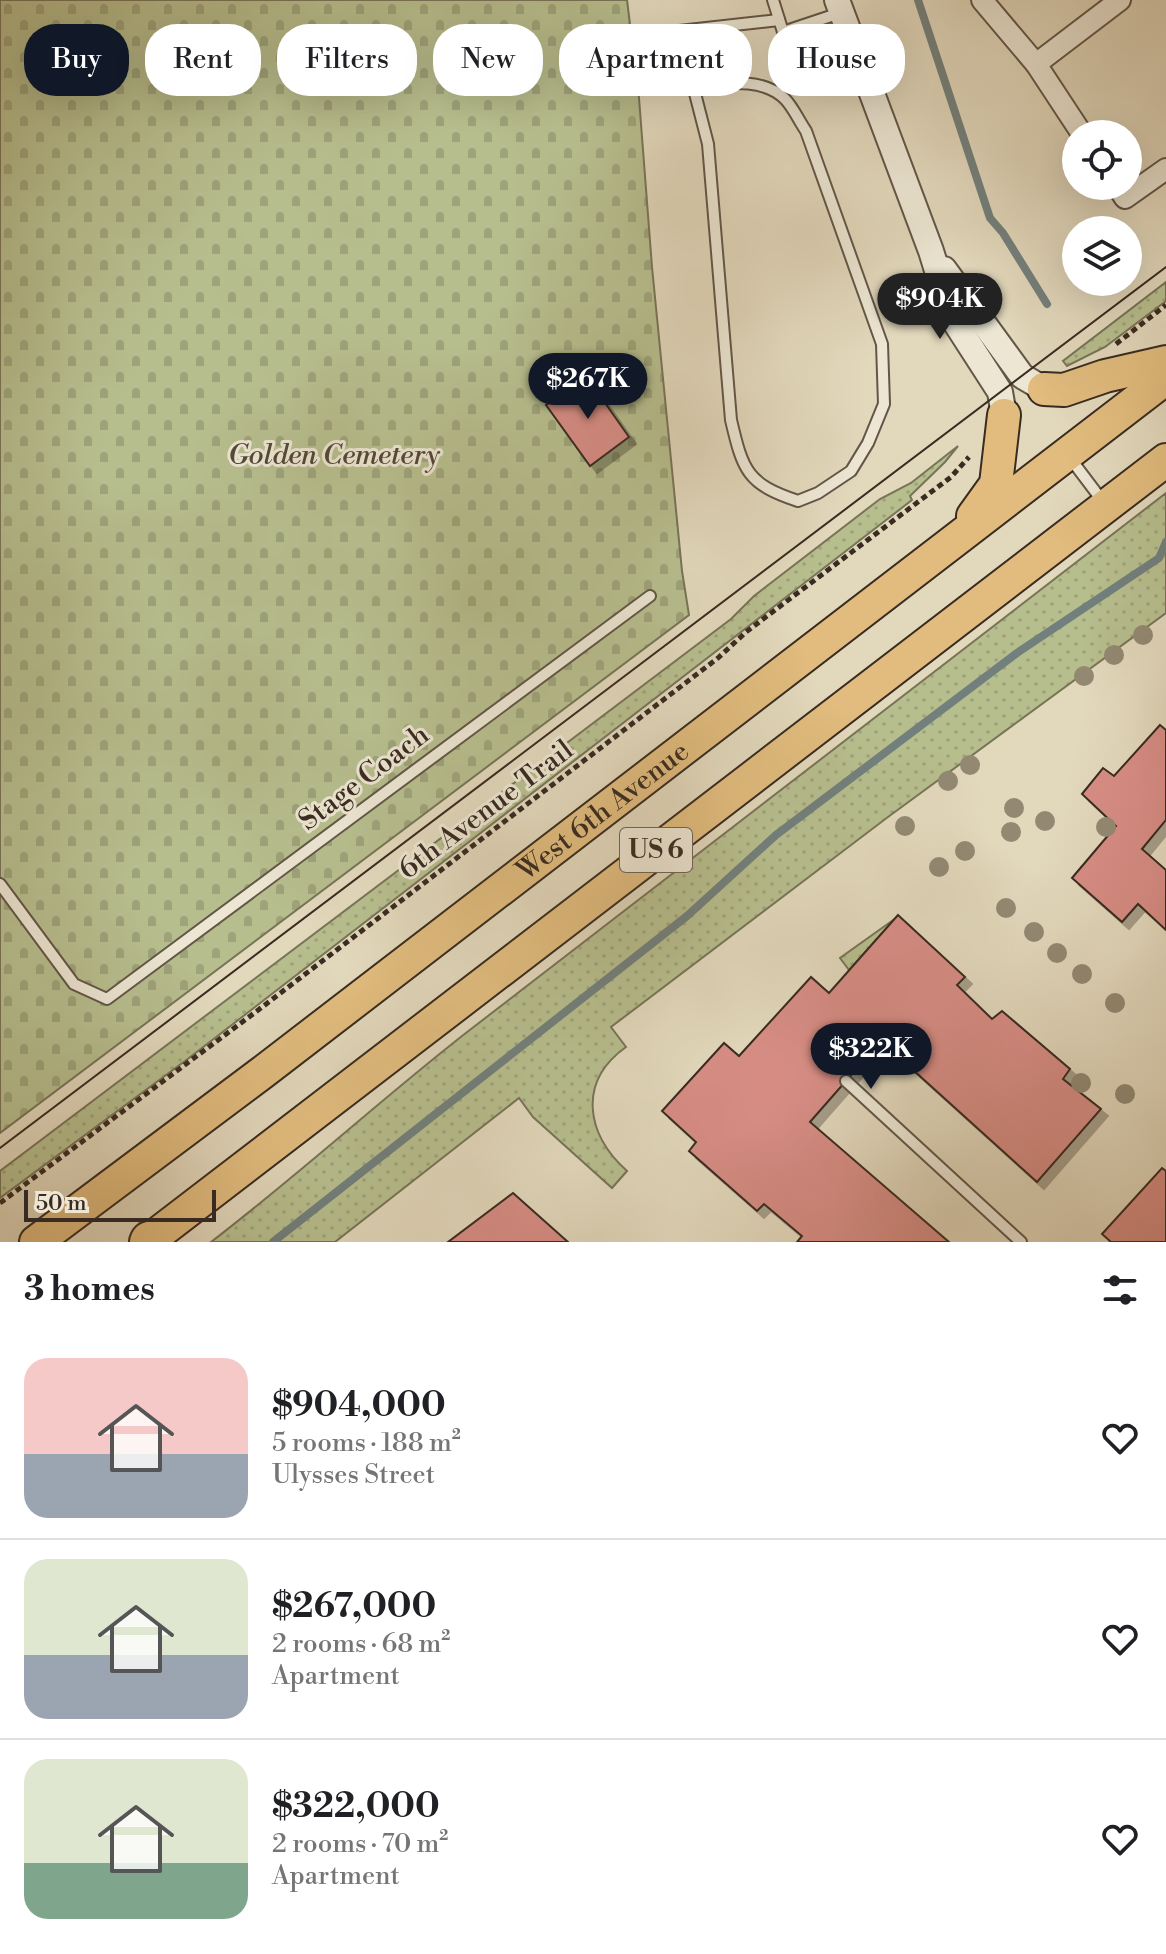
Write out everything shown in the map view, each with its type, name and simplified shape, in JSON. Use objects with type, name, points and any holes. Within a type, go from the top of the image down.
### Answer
[{"type":"highway","points":[[1044,389],[1064,390],[1105,376],[1166,362]]},
{"type":"highway","name":"West 6th Avenue","points":[[36,1242],[263,1072],[1166,378]]},
{"type":"highway","points":[[953,542],[996,484],[1004,415]]},
{"type":"highway","name":"US 6","points":[[148,1241],[1166,460]]},
{"type":"street","points":[[982,0],[1036,64],[1073,120]]},
{"type":"street","points":[[1036,64],[1120,0]]},
{"type":"street","points":[[840,6],[931,251],[951,316],[1000,392],[1004,415]]},
{"type":"street","points":[[1142,181],[1166,169]]},
{"type":"street","points":[[931,251],[1022,376],[1044,389]]},
{"type":"lane","points":[[773,0],[783,32],[840,6]]},
{"type":"lane","points":[[743,24],[779,20]]},
{"type":"lane","points":[[742,84],[767,87],[786,99],[806,131],[882,344],[884,404],[868,443],[851,471],[818,493],[798,501],[770,491],[757,482],[741,462],[731,420],[708,144],[693,86],[742,84]]},
{"type":"lane","points":[[1066,454],[1106,506]]},
{"type":"lane","name":"Stage Coach","points":[[0,884],[74,984],[107,999],[650,596]]},
{"type":"lane","points":[[846,1081],[1021,1242]]},
{"type":"path","name":"6th Avenue Trail","points":[[0,1203],[187,1065],[951,477],[962,467],[975,444]]},
{"type":"green space","name":"Golden Cemetery","points":[[0,0],[627,0],[630,24],[559,24],[559,96],[639,96],[652,267],[689,615],[0,1133]]},
{"type":"green space","points":[[1166,282],[1166,301],[1105,347],[1067,366],[1063,361]]},
{"type":"green space","points":[[958,446],[910,496],[912,500],[189,1058],[0,1198],[0,1171],[731,619],[754,596],[880,499],[911,483]]},
{"type":"green space","points":[[1166,493],[1166,613],[888,817],[611,1027],[626,1047],[610,1061],[600,1076],[594,1092],[593,1108],[603,1141],[627,1171],[612,1188],[533,1117],[519,1098],[335,1242],[211,1242],[462,1036]]},
{"type":"green space","points":[[896,918],[849,970],[840,958]]},
{"type":"building","points":[[586,376],[629,437],[590,466],[546,405]]},
{"type":"building","points":[[1160,725],[1166,730],[1166,820],[1142,849],[1166,870],[1166,930],[1138,904],[1122,922],[1072,878],[1116,826],[1082,794],[1103,768],[1114,776]]},
{"type":"building","points":[[898,915],[965,977],[957,985],[992,1019],[1002,1011],[1070,1069],[1063,1079],[1101,1109],[1037,1182],[881,1041],[810,1122],[949,1242],[797,1242],[802,1236],[764,1204],[757,1211],[689,1151],[696,1142],[662,1111],[724,1043],[739,1056],[811,977],[829,993]]},
{"type":"building","points":[[1162,1168],[1166,1171],[1166,1242],[1111,1242],[1102,1234]]},
{"type":"building","points":[[513,1193],[568,1242],[448,1242]]},
{"type":"waterway","points":[[918,0],[990,218],[1003,233],[1047,304]]},
{"type":"waterway","points":[[273,1242],[687,916],[776,835],[1017,653],[1159,558],[1166,542]]},
{"type":"tram line","points":[[0,1148],[1166,267]]}]
